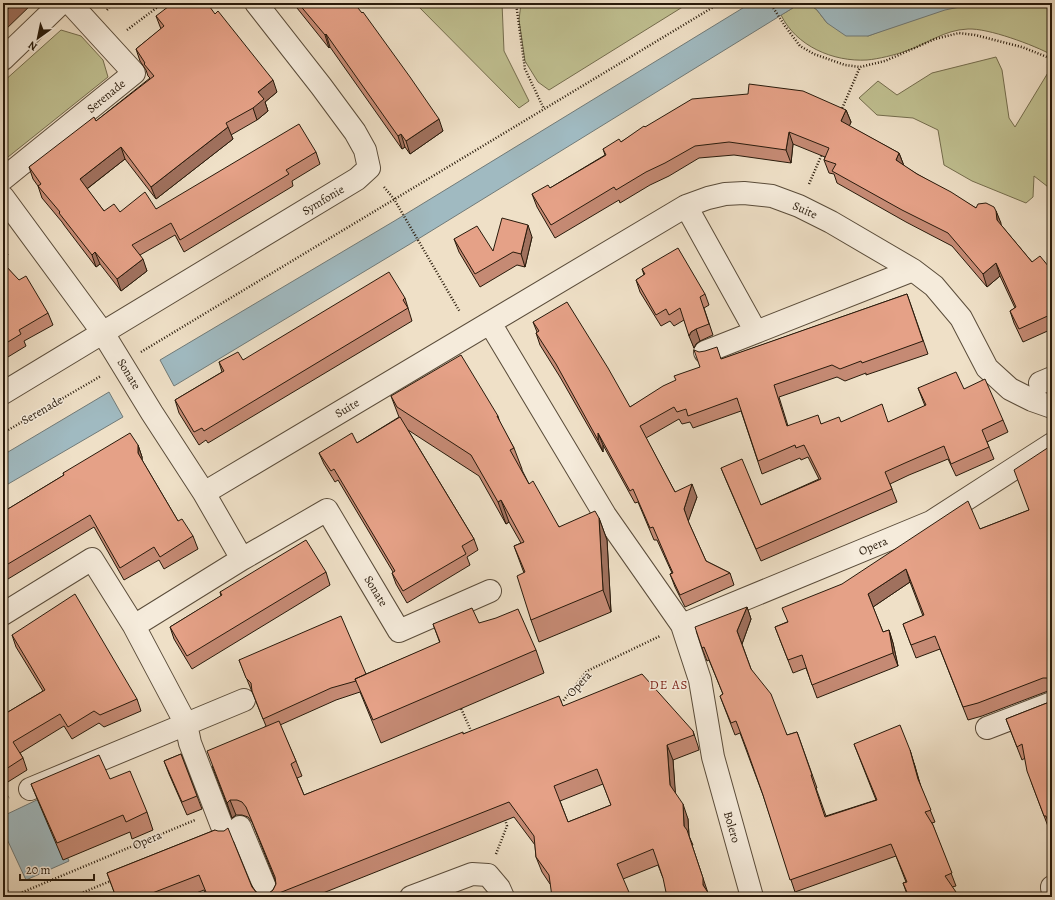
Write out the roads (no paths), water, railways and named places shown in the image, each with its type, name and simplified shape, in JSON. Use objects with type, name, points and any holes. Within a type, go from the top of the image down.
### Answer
[{"type":"street","points":[[3,59],[61,3]]},
{"type":"street","name":"Serenade","points":[[3,179],[134,73],[70,3]]},
{"type":"street","name":"Symfonie","points":[[103,333],[357,179],[369,168],[365,150],[355,132],[256,3]]},
{"type":"street","name":"Suite","points":[[204,493],[686,206],[725,194],[744,193],[772,196],[799,206],[831,222],[913,270],[934,286],[961,318],[987,368],[1010,389],[1032,400],[1052,407]]},
{"type":"street","name":"Sonate","points":[[3,197],[103,333],[152,413],[204,493],[242,559]]},
{"type":"street","points":[[686,206],[756,332]]},
{"type":"street","points":[[706,352],[913,270]]},
{"type":"street","points":[[481,328],[605,515],[682,626]]},
{"type":"street","points":[[3,393],[103,333]]},
{"type":"street","name":"Opera","points":[[682,626],[931,522],[1052,444]]},
{"type":"street","name":"Sonate","points":[[134,626],[242,559],[327,510],[399,631],[490,591]]},
{"type":"street","points":[[3,614],[92,559],[134,626],[186,724],[190,743],[216,811],[232,830],[269,897]]},
{"type":"street","name":"Bolero","points":[[682,626],[700,680],[713,757],[752,897]]},
{"type":"street","points":[[30,789],[244,700]]},
{"type":"street","points":[[987,728],[1052,703]]},
{"type":"street","points":[[411,897],[472,874],[488,875],[499,888],[503,897]]},
{"type":"water","points":[[751,3],[804,3],[796,6],[410,244],[174,386],[160,360],[396,220]]},
{"type":"water","points":[[808,3],[979,3],[945,10],[868,36],[846,36],[827,23],[817,10]]},
{"type":"water","points":[[109,392],[123,417],[3,487],[3,455]]},
{"type":"water","points":[[41,798],[69,861],[26,880],[6,837],[3,837],[3,816]]},
{"type":"district","name":"DE AS","points":[[669,684]]}]
